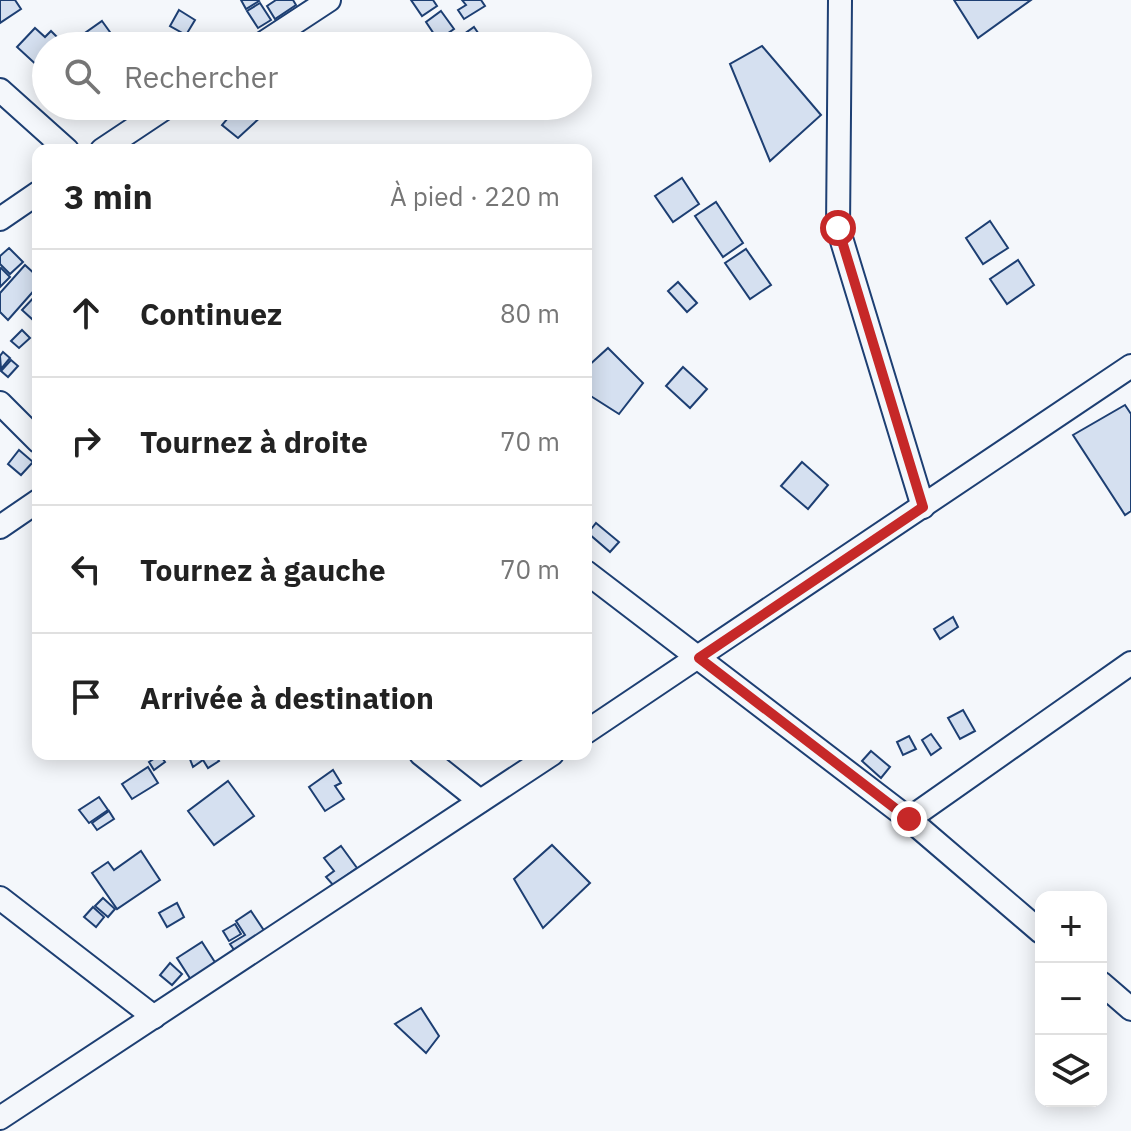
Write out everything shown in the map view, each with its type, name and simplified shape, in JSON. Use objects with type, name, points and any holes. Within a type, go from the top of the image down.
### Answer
[{"type":"street","points":[[280,32],[329,0]]},
{"type":"street","points":[[840,0],[838,228],[923,507]]},
{"type":"street","points":[[0,90],[32,119]]},
{"type":"street","points":[[34,120],[60,144]]},
{"type":"street","points":[[111,144],[147,120]]},
{"type":"street","points":[[0,219],[32,197]]},
{"type":"street","points":[[592,728],[1131,366]]},
{"type":"street","points":[[0,403],[32,435]]},
{"type":"street","points":[[0,527],[32,505]]},
{"type":"street","points":[[592,577],[909,819],[1035,927]]},
{"type":"street","points":[[909,819],[1131,663]]},
{"type":"street","points":[[429,760],[480,801]]},
{"type":"street","points":[[0,1118],[543,760]]},
{"type":"street","points":[[0,898],[154,1017]]},
{"type":"street","points":[[1107,988],[1131,1009]]},
{"type":"building","points":[[0,0],[15,0],[21,9],[0,23]]},
{"type":"building","points":[[241,0],[258,0],[259,1],[246,9]]},
{"type":"building","points":[[276,0],[293,0],[296,5],[275,19],[267,6]]},
{"type":"building","points":[[411,0],[433,0],[437,6],[422,16]]},
{"type":"building","points":[[462,0],[481,0],[485,6],[464,19],[458,10],[466,5]]},
{"type":"building","points":[[954,0],[1031,0],[978,38]]},
{"type":"building","points":[[260,3],[271,20],[258,28],[247,11]]},
{"type":"building","points":[[179,10],[195,20],[188,32],[170,26]]},
{"type":"building","points":[[441,11],[454,29],[433,32],[426,22]]},
{"type":"building","points":[[102,21],[110,32],[86,32]]},
{"type":"building","points":[[35,28],[39,32],[32,32],[32,61],[17,47]]},
{"type":"building","points":[[762,46],[821,115],[770,161],[730,64]]},
{"type":"building","points":[[226,120],[257,120],[238,138],[222,125]]},
{"type":"building","points":[[682,178],[699,204],[673,222],[655,196]]},
{"type":"building","points":[[716,202],[743,243],[723,257],[695,216]]},
{"type":"building","points":[[990,221],[1008,248],[983,264],[966,238]]},
{"type":"building","points":[[9,248],[23,262],[10,274],[0,264],[0,256]]},
{"type":"building","points":[[746,249],[771,285],[750,299],[725,263]]},
{"type":"building","points":[[1018,260],[1034,285],[1007,304],[990,279]]},
{"type":"building","points":[[25,265],[32,271],[32,293],[8,320],[0,312],[0,293]]},
{"type":"building","points":[[0,269],[10,277],[0,287]]},
{"type":"building","points":[[678,282],[697,303],[687,312],[668,291]]},
{"type":"building","points":[[32,299],[32,319],[22,310]]},
{"type":"building","points":[[22,330],[30,338],[19,348],[11,341]]},
{"type":"building","points":[[608,348],[643,383],[619,414],[592,397],[592,363]]},
{"type":"building","points":[[3,352],[10,358],[1,369],[0,356]]},
{"type":"building","points":[[11,360],[18,366],[8,377],[1,371]]},
{"type":"building","points":[[683,367],[707,389],[690,408],[666,386]]},
{"type":"building","points":[[1125,405],[1131,414],[1131,511],[1125,515],[1073,435]]},
{"type":"building","points":[[19,450],[32,461],[21,475],[8,464]]},
{"type":"building","points":[[802,462],[828,485],[808,509],[781,486]]},
{"type":"building","points":[[596,523],[619,542],[610,552],[592,536],[592,528]]},
{"type":"building","points":[[953,617],[958,627],[940,639],[934,629]]},
{"type":"building","points":[[963,710],[975,731],[960,739],[948,718]]},
{"type":"building","points":[[931,734],[941,748],[931,755],[922,740]]},
{"type":"building","points":[[909,736],[916,749],[903,755],[897,742]]},
{"type":"building","points":[[871,751],[890,767],[881,778],[862,761]]},
{"type":"building","points":[[164,760],[165,762],[154,770],[149,762]]},
{"type":"building","points":[[190,760],[203,760],[193,767]]},
{"type":"building","points":[[203,760],[219,761],[208,768]]},
{"type":"building","points":[[148,767],[158,783],[132,799],[122,784]]},
{"type":"building","points":[[333,770],[341,783],[335,786],[344,799],[325,811],[309,787]]},
{"type":"building","points":[[228,781],[254,816],[214,845],[188,811]]},
{"type":"building","points":[[99,797],[108,810],[89,823],[79,810]]},
{"type":"building","points":[[109,811],[114,819],[97,830],[92,823]]},
{"type":"building","points":[[552,845],[590,883],[543,928],[514,879]]},
{"type":"building","points":[[341,846],[357,868],[333,885],[326,877],[334,871],[324,858]]},
{"type":"building","points":[[141,851],[160,880],[117,909],[92,873],[108,862],[114,870]]},
{"type":"building","points":[[103,898],[115,909],[108,917],[95,906]]},
{"type":"building","points":[[177,903],[184,917],[167,927],[159,913]]},
{"type":"building","points":[[93,907],[104,917],[96,927],[84,917]]},
{"type":"building","points":[[251,911],[269,938],[239,957],[230,944],[245,935],[236,921]]},
{"type":"building","points":[[235,924],[241,934],[229,941],[223,931]]},
{"type":"building","points":[[202,942],[218,967],[193,983],[177,958]]},
{"type":"building","points":[[170,963],[182,974],[172,985],[160,975]]},
{"type":"building","points":[[421,1008],[439,1036],[426,1053],[395,1024]]},
{"type":"route","points":[[838,228],[923,507],[699,658],[909,819]]}]
